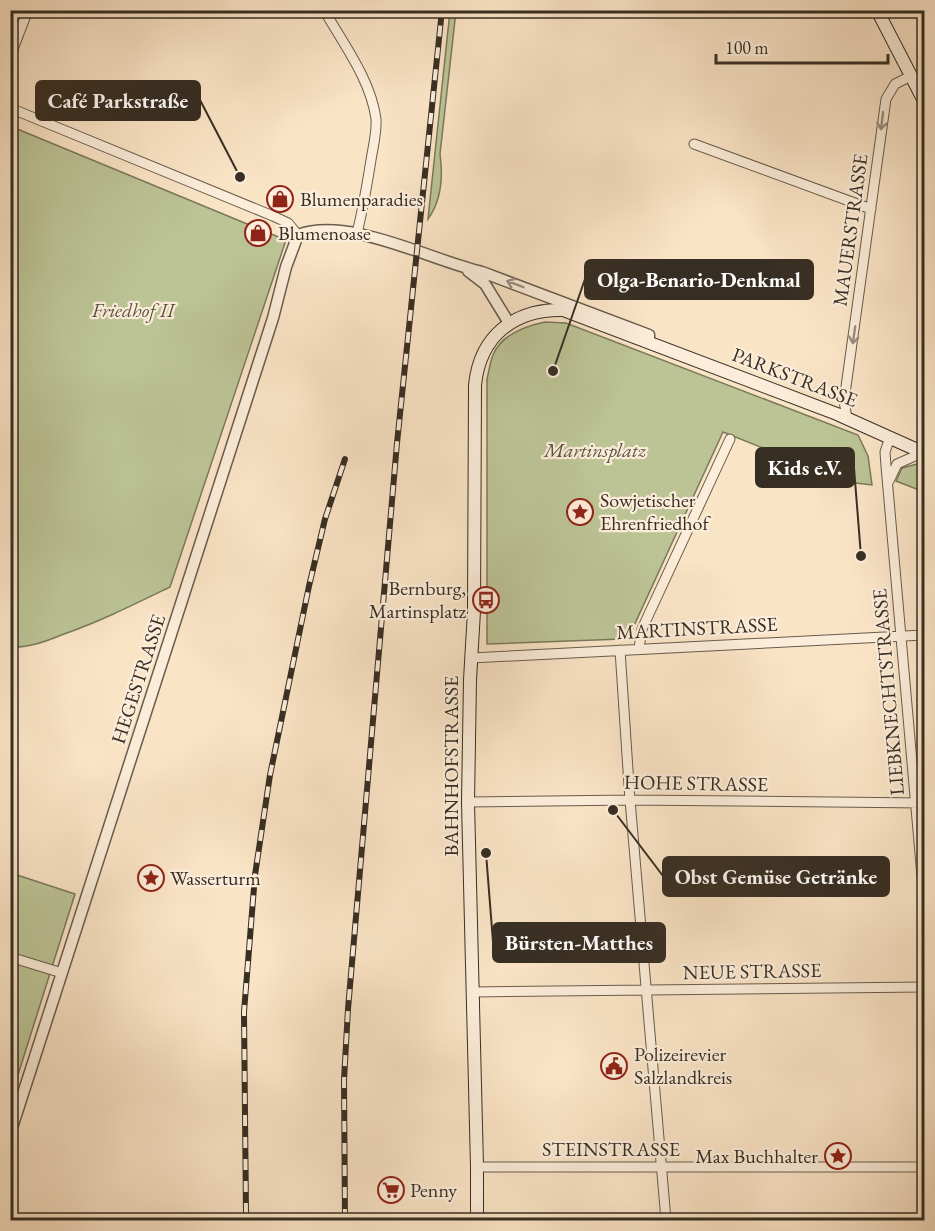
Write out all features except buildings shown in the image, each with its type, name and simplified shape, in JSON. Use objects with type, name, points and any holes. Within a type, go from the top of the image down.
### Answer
[{"type":"main road","points":[[877,10],[924,100]]},
{"type":"main road","name":"PARKSTRASSE","points":[[509,323],[531,313],[549,309],[563,310],[847,418],[924,452]]},
{"type":"main road","name":"BAHNHOFSTRASSE","points":[[477,1221],[468,802],[476,378],[485,350],[498,332],[509,323]]},
{"type":"street","points":[[10,57],[28,10]]},
{"type":"street","points":[[324,10],[367,89],[376,120],[366,196],[357,233]]},
{"type":"street","name":"MAUERSTRASSE","points":[[847,418],[844,401],[886,99],[895,84],[911,76]]},
{"type":"street","points":[[10,108],[273,216],[288,223],[298,235]]},
{"type":"street","points":[[694,144],[871,209]]},
{"type":"street","name":"PARKSTRASSE","points":[[298,235],[325,230],[357,233],[482,272],[649,335],[649,342]]},
{"type":"street","name":"HEGESTRASSE","points":[[10,1134],[298,235]]},
{"type":"street","name":"PARKSTRASSE","points":[[463,267],[484,284],[509,323]]},
{"type":"street","points":[[825,410],[844,401]]},
{"type":"street","name":"LIEBKNECHTSTRASSE","points":[[890,437],[885,452],[920,803],[924,899]]},
{"type":"street","points":[[639,648],[642,629],[730,439]]},
{"type":"street","points":[[888,483],[897,464],[924,452]]},
{"type":"street","name":"MARTINSTRASSE","points":[[471,658],[490,659],[639,648],[924,635]]},
{"type":"street","points":[[620,650],[630,800],[666,1221]]},
{"type":"street","name":"HOHE STRASSE","points":[[468,802],[630,800],[920,803]]},
{"type":"street","points":[[10,957],[62,974]]},
{"type":"street","name":"NEUE STRASSE","points":[[472,992],[924,987]]},
{"type":"street","name":"STEINSTRASSE","points":[[477,1167],[924,1167]]},
{"type":"green space","points":[[450,11],[456,11],[440,154],[440,188],[433,212],[428,219]]},
{"type":"green space","name":"Friedhof II","points":[[10,126],[286,240],[170,587],[78,629],[38,644],[17,647],[10,647]]},
{"type":"green space","name":"Martinsplatz","points":[[545,322],[566,323],[858,435],[868,456],[872,485],[847,482],[723,432],[632,630],[622,639],[487,644],[487,379],[493,355],[502,342],[515,332]]},
{"type":"green space","points":[[917,464],[924,465],[924,492],[896,481],[902,468]]},
{"type":"green space","points":[[11,873],[75,894],[11,1097]]},
{"type":"railway","points":[[345,1220],[344,1080],[348,1009],[397,443],[442,10]]},
{"type":"railway","points":[[246,1214],[244,1012],[255,875],[270,775],[309,586],[325,519],[345,459]]},
{"type":"place","name":"Café Parkstraße","points":[[240,177]]},
{"type":"place","name":"Blumenparadies","points":[[280,199]]},
{"type":"place","name":"Blumenoase","points":[[258,233]]},
{"type":"place","name":"Olga-Benario-Denkmal","points":[[553,371]]},
{"type":"place","name":"Sowjetischer Ehrenfriedhof","points":[[580,512]]},
{"type":"place","name":"Kids e.V.","points":[[861,556]]},
{"type":"place","name":"Bernburg, Martinsplatz","points":[[486,600]]},
{"type":"place","name":"Obst Gemüse Getränke","points":[[613,810]]},
{"type":"place","name":"Bürsten-Matthes","points":[[486,853]]},
{"type":"place","name":"Wasserturm","points":[[151,878]]},
{"type":"place","name":"Polizeirevier Salzlandkreis","points":[[614,1066]]},
{"type":"place","name":"Max Buchhalter","points":[[838,1156]]},
{"type":"place","name":"Penny","points":[[391,1190]]}]
